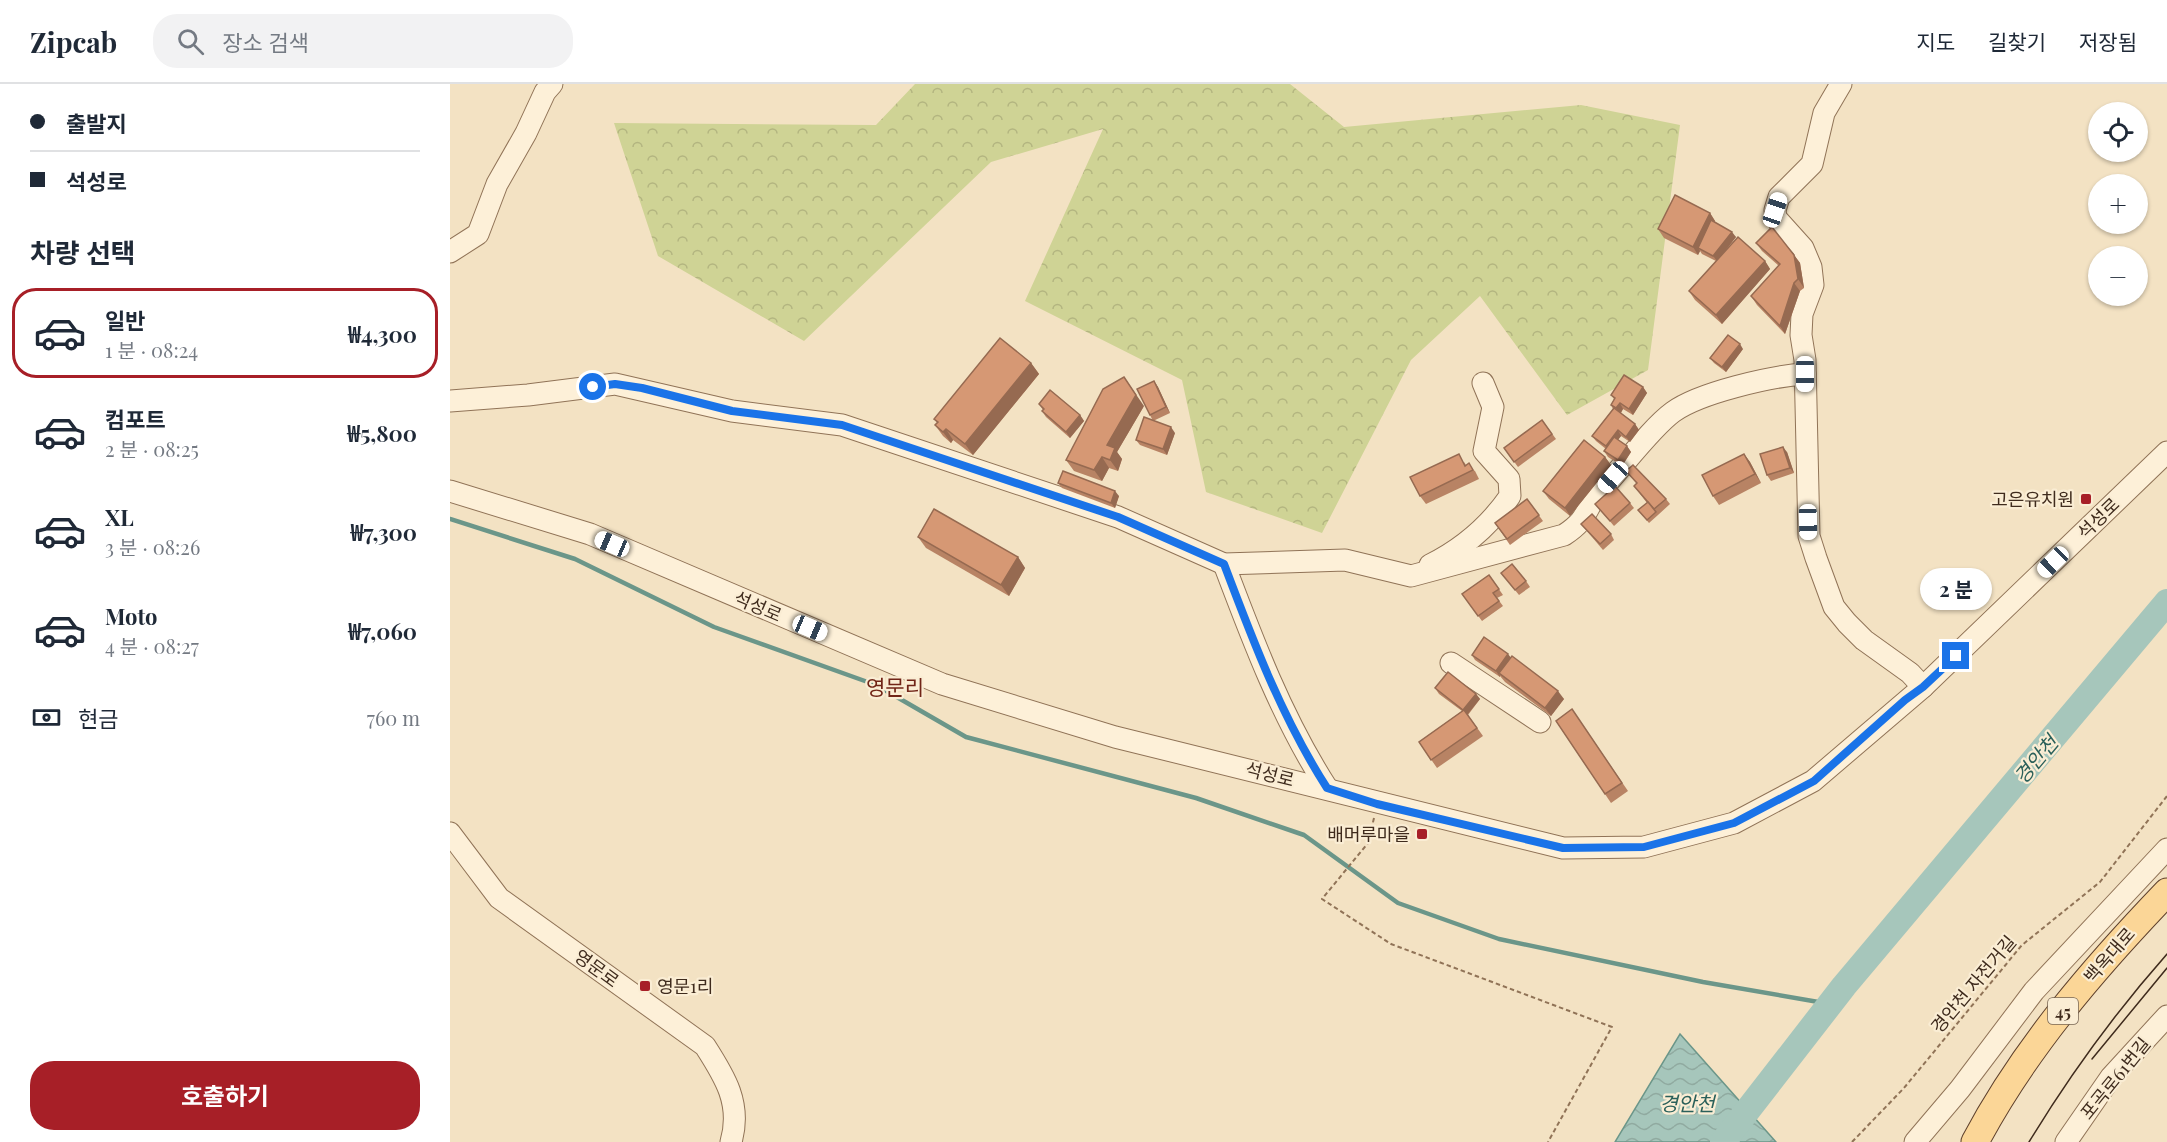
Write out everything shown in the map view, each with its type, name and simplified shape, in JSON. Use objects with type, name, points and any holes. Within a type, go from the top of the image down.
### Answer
[{"type":"main road","name":"백옥대로","points":[[1975,1142],[2018,1072],[2064,1008],[2105,956],[2167,892]]},
{"type":"street","points":[[450,252],[478,234],[497,184],[545,92],[552,84]]},
{"type":"street","points":[[1842,84],[1824,113],[1812,164],[1779,197],[1775,210],[1776,218],[1803,248],[1811,267],[1813,285],[1802,314],[1809,536],[1834,607],[1864,640],[1911,673],[1923,687]]},
{"type":"street","points":[[450,400],[528,395],[615,384],[732,411],[842,425],[1118,517],[1224,564],[1345,560],[1411,576],[1564,535],[1581,524],[1598,494],[1671,413],[1690,401],[1784,375],[1805,374]]},
{"type":"street","points":[[1411,576],[1447,557],[1474,536],[1500,511],[1510,496],[1509,479],[1484,451],[1493,407],[1483,383]]},
{"type":"street","name":"석성로","points":[[450,491],[590,534],[942,684],[1115,737],[1327,788],[1377,804],[1563,848],[1644,847],[1734,823],[1814,781],[1905,700],[1923,687],[2167,452]]},
{"type":"street","points":[[1224,564],[1249,632],[1300,746],[1327,788]]},
{"type":"street","points":[[1451,663],[1540,722]]},
{"type":"street","name":"영문로","points":[[450,833],[499,898],[705,1046],[727,1081],[737,1123],[731,1142]]},
{"type":"street","points":[[1915,1142],[1967,1081],[2034,991],[2167,849]]},
{"type":"street","name":"포곡로61번길","points":[[2066,1142],[2111,1077],[2167,1016]]},
{"type":"path","name":"경안천 자전거길","points":[[1852,1142],[1904,1088],[2022,945],[2100,882],[2167,796]]},
{"type":"path","points":[[1377,804],[1368,843],[1322,899],[1391,944],[1612,1027],[1548,1142]]},
{"type":"green space","points":[[915,84],[1290,84],[1344,127],[1581,105],[1680,125],[1648,370],[1567,415],[1480,296],[1411,360],[1322,533],[1206,492],[1182,380],[1025,301],[1103,129],[991,162],[804,341],[658,256],[614,123],[876,125]]},
{"type":"water","name":"경안천","points":[[1680,1034],[1776,1142],[1615,1142]]},
{"type":"building","points":[[1675,195],[1710,213],[1693,247],[1658,229]]},
{"type":"building","points":[[1711,220],[1732,232],[1713,256],[1698,248]]},
{"type":"building","points":[[1772,227],[1794,255],[1798,279],[1794,283],[1780,326],[1751,296],[1780,264],[1756,243]]},
{"type":"building","points":[[1738,237],[1765,261],[1716,315],[1689,291]]},
{"type":"building","points":[[1728,335],[1740,344],[1722,367],[1710,358]]},
{"type":"building","points":[[1000,338],[1031,363],[965,444],[946,429],[943,432],[935,425],[938,422],[934,419]]},
{"type":"building","points":[[1624,375],[1643,387],[1629,409],[1620,403],[1616,408],[1611,405],[1615,398],[1611,395]]},
{"type":"building","points":[[1124,377],[1136,395],[1107,445],[1115,448],[1110,460],[1102,457],[1094,470],[1066,460],[1103,389]]},
{"type":"building","points":[[1154,381],[1166,407],[1150,415],[1137,389]]},
{"type":"building","points":[[1050,390],[1080,415],[1066,432],[1042,411],[1044,409],[1039,404]]},
{"type":"building","points":[[1614,408],[1635,424],[1626,437],[1618,430],[1606,446],[1592,436]]},
{"type":"building","points":[[1144,417],[1171,427],[1163,449],[1136,440]]},
{"type":"building","points":[[1542,420],[1552,434],[1514,462],[1504,448]]},
{"type":"building","points":[[1614,437],[1627,446],[1618,460],[1604,451]]},
{"type":"building","points":[[1584,440],[1605,457],[1565,508],[1543,491]]},
{"type":"building","points":[[1783,447],[1790,468],[1767,475],[1760,454]]},
{"type":"building","points":[[1459,454],[1465,466],[1469,463],[1473,470],[1420,496],[1410,477]]},
{"type":"building","points":[[1744,454],[1755,474],[1713,496],[1702,475]]},
{"type":"building","points":[[1633,465],[1666,499],[1654,509],[1634,486],[1637,483],[1626,471]]},
{"type":"building","points":[[1063,471],[1115,491],[1111,503],[1058,483]]},
{"type":"building","points":[[1615,486],[1630,503],[1610,521],[1595,504]]},
{"type":"building","points":[[1527,499],[1539,515],[1507,539],[1495,523]]},
{"type":"building","points":[[1648,502],[1656,512],[1647,520],[1638,510]]},
{"type":"building","points":[[934,509],[1018,557],[1001,585],[918,537]]},
{"type":"building","points":[[1592,514],[1611,534],[1600,544],[1581,524]]},
{"type":"building","points":[[1512,564],[1526,581],[1515,590],[1501,573]]},
{"type":"building","points":[[1489,575],[1499,589],[1493,593],[1499,601],[1478,616],[1462,594]]},
{"type":"building","points":[[1484,637],[1508,654],[1496,671],[1472,655]]},
{"type":"building","points":[[1512,656],[1558,691],[1545,708],[1499,673]]},
{"type":"building","points":[[1448,672],[1476,694],[1463,710],[1435,688]]},
{"type":"building","points":[[1572,709],[1622,783],[1605,794],[1556,721]]},
{"type":"building","points":[[1464,710],[1477,728],[1431,760],[1419,742]]},
{"type":"waterway","points":[[450,519],[575,559],[714,627],[876,685],[966,737],[1196,798],[1304,835],[1398,903],[1499,939],[1703,982],[1830,1004]]},
{"type":"waterway","name":"경안천","points":[[1723,1142],[1844,986],[2167,602]]},
{"type":"tram line","points":[[2029,1142],[2094,1045],[2167,954]]},
{"type":"tram line","points":[[2092,1059],[2167,968]]},
{"type":"place","name":"고은유치원","points":[[2086,499]]},
{"type":"place","name":"배머루마을","points":[[1422,834]]},
{"type":"place","name":"영문1리","points":[[645,986]]},
{"type":"district","name":"영문리","points":[[895,686]]},
{"type":"route","points":[[593,387],[615,384],[642,388],[732,411],[842,425],[1118,517],[1224,564],[1249,632],[1300,746],[1327,788],[1377,804],[1563,848],[1644,847],[1734,823],[1814,781],[1956,656]]}]
